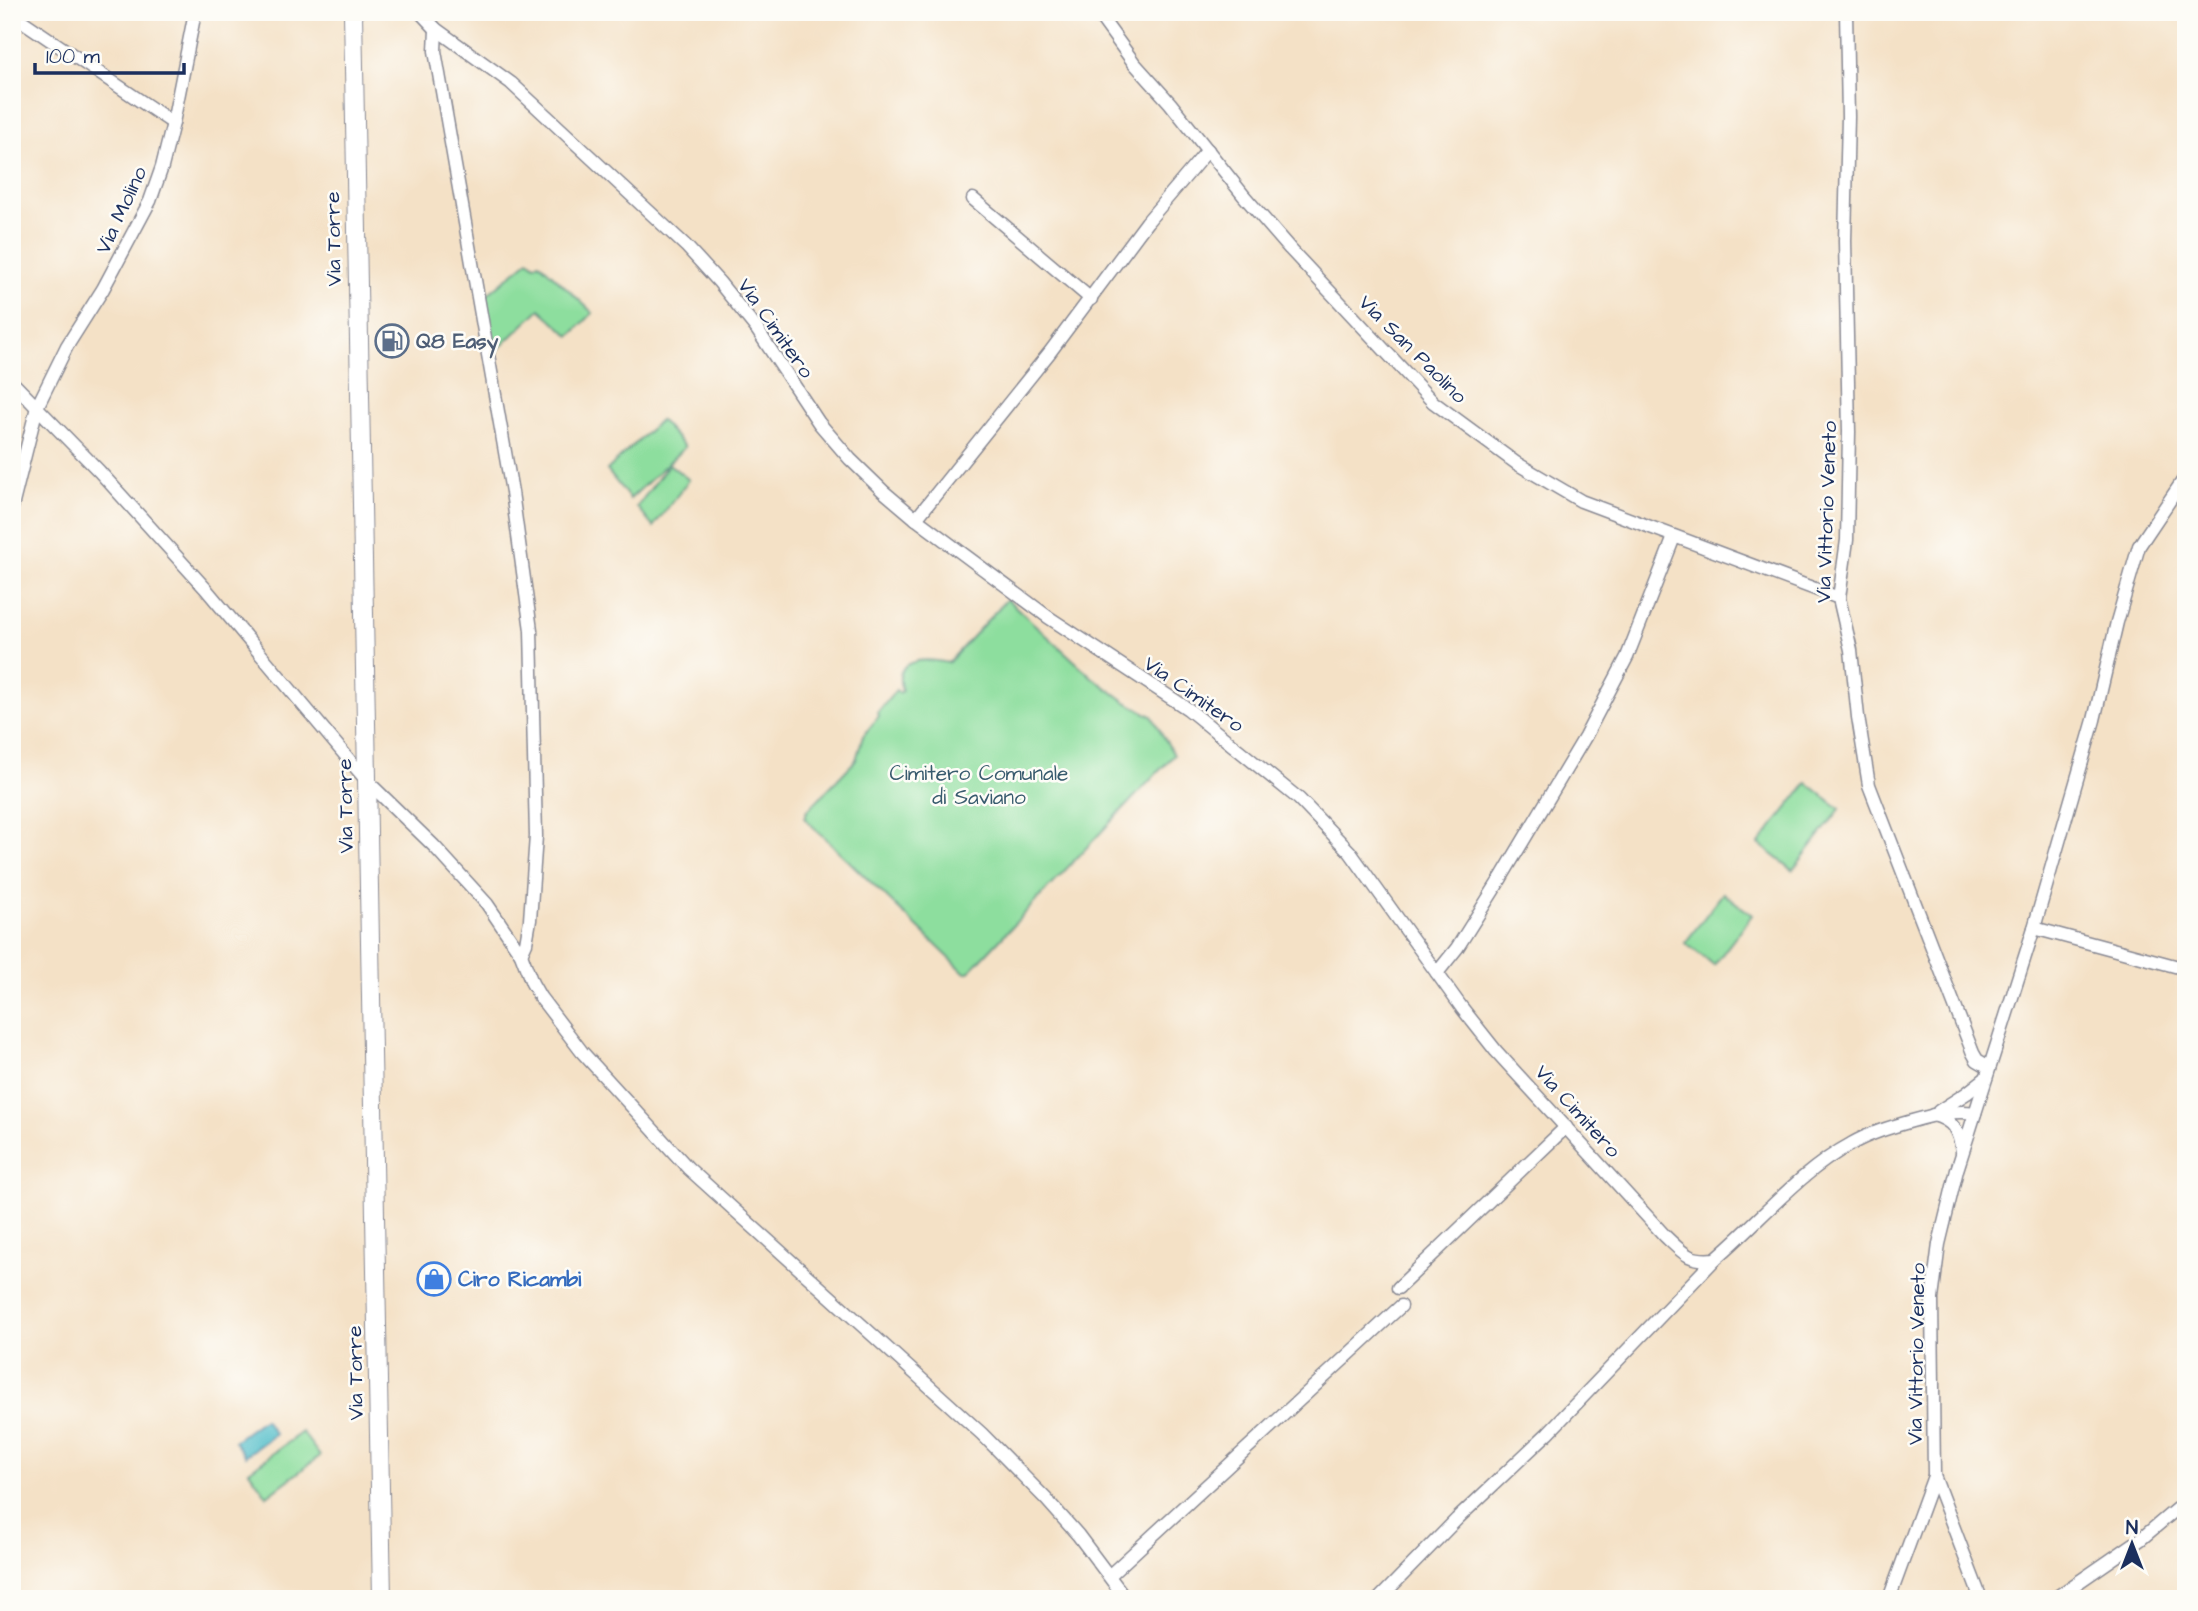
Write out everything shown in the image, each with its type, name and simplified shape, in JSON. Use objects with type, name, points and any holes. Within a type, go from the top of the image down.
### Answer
[{"type":"main road","name":"Via Torre","points":[[354,14],[382,1599]]},
{"type":"street","name":"Via Molino","points":[[12,507],[37,407],[67,346],[103,289],[144,213],[162,167],[195,12]]},
{"type":"street","name":"Via Cimitero","points":[[420,12],[436,29],[511,83],[686,246],[756,328],[819,423],[850,459],[916,519],[1048,617],[1188,709],[1299,799],[1350,852],[1496,1051],[1686,1256],[1702,1260],[1715,1259]]},
{"type":"street","name":"Via San Paolino","points":[[1097,12],[1134,63],[1290,249],[1433,402],[1516,463],[1581,501],[1839,598]]},
{"type":"street","name":"Via Vittorio Veneto","points":[[1846,12],[1848,117],[1845,241],[1849,432],[1847,540],[1839,598],[1851,650],[1869,785],[1973,1053],[1988,1073]]},
{"type":"street","points":[[12,14],[173,123]]},
{"type":"street","points":[[436,29],[435,51],[512,492],[531,630],[536,836],[530,920],[521,954]]},
{"type":"street","points":[[916,519],[1091,299],[1147,222],[1208,150]]},
{"type":"street","points":[[973,199],[1091,299]]},
{"type":"street","points":[[12,382],[99,471],[205,588],[367,781],[434,846],[487,904],[521,954],[540,997],[582,1052],[688,1168],[982,1434],[1046,1499],[1110,1576],[1118,1596]]},
{"type":"street","name":"Via Vittorio Veneto","points":[[1889,1599],[1934,1476],[1933,1298],[1939,1244],[1962,1156],[2034,928],[2094,720],[2117,622],[2139,546],[2186,476]]},
{"type":"street","points":[[1437,973],[1457,948],[1585,737],[1627,657],[1674,537]]},
{"type":"street","points":[[2034,928],[2186,970]]},
{"type":"street","points":[[1932,1115],[1967,1093],[1988,1073]]},
{"type":"street","points":[[1379,1599],[1457,1519],[1548,1433],[1715,1259],[1827,1159],[1851,1144],[1887,1128],[1950,1111],[1975,1113]]},
{"type":"street","points":[[1932,1115],[1944,1118],[1957,1129],[1962,1156]]},
{"type":"street","points":[[1398,1288],[1566,1127]]},
{"type":"street","points":[[1110,1576],[1401,1306]]},
{"type":"street","points":[[1934,1476],[1980,1599]]},
{"type":"street","points":[[2054,1599],[2141,1539],[2186,1501]]},
{"type":"green space","points":[[529,260],[535,265],[539,262],[593,313],[570,336],[540,309],[492,355],[482,299]]},
{"type":"green space","points":[[660,420],[685,447],[630,499],[607,470]]},
{"type":"green space","points":[[669,464],[689,480],[653,527],[637,507]]},
{"type":"green space","name":"Cimitero Comunale di Saviano","points":[[1007,599],[1092,677],[1126,702],[1152,716],[1174,755],[969,972],[965,973],[805,819],[807,811],[856,760],[863,736],[879,716],[877,713],[896,690],[899,693],[902,691],[901,672],[906,666],[912,662],[930,660],[948,663]]},
{"type":"green space","points":[[1807,783],[1840,809],[1793,870],[1759,844]]},
{"type":"green space","points":[[1723,893],[1752,915],[1714,965],[1685,943]]},
{"type":"green space","points":[[302,1432],[320,1456],[267,1496],[249,1471]]},
{"type":"water","points":[[264,1419],[275,1434],[245,1456],[234,1441]]},
{"type":"place","name":"Q8 Easy","points":[[392,341]]},
{"type":"place","name":"Ciro Ricambi","points":[[434,1279]]}]
